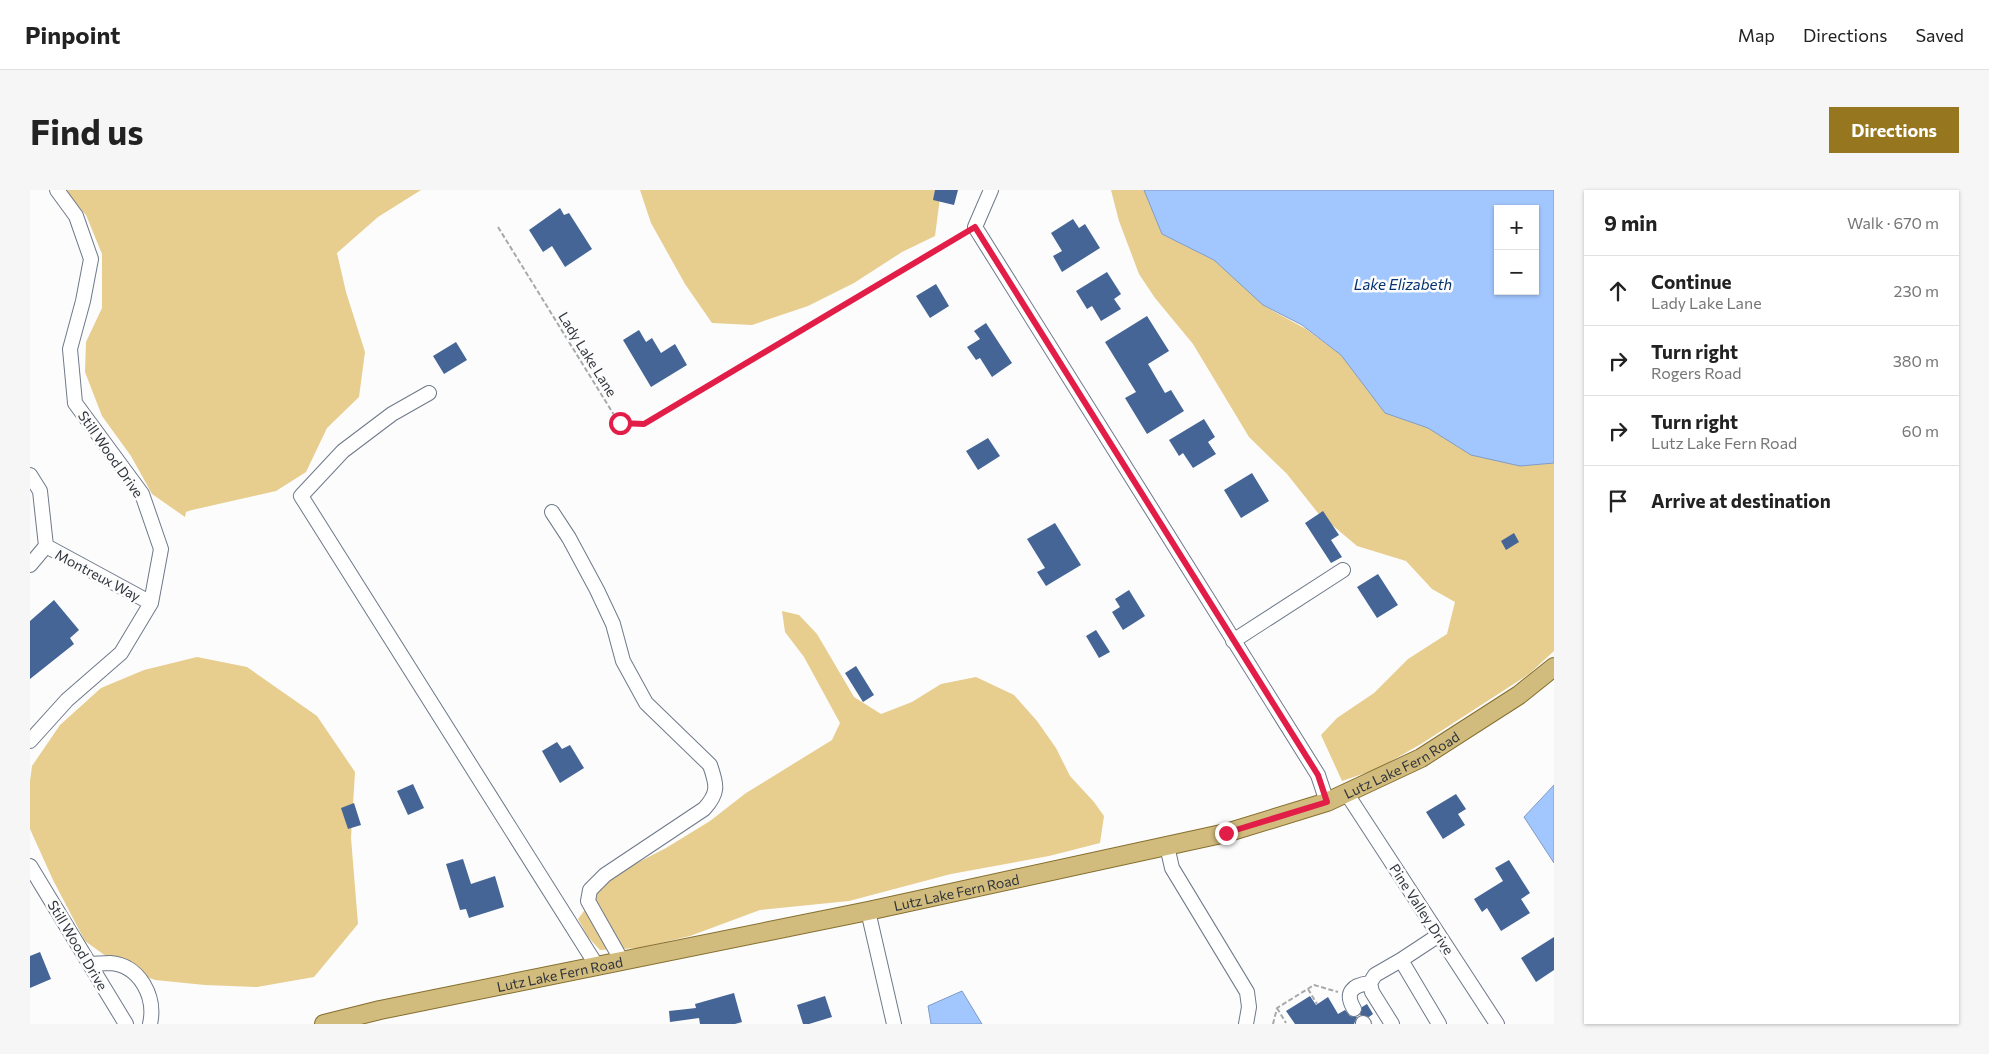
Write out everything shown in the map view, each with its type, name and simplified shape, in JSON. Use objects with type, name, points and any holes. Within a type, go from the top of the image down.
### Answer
[{"type":"main road","name":"Lutz Lake Fern Road","points":[[324,1024],[380,1010],[868,911],[1226,833],[1327,802],[1421,758],[1520,696],[1554,667]]},
{"type":"street","name":"Still Wood Drive","points":[[30,740],[67,700],[121,653],[151,603],[161,549],[142,494],[74,402],[70,349],[83,301],[91,259],[76,216],[57,190]]},
{"type":"street","points":[[991,190],[975,227],[1318,775],[1327,802]]},
{"type":"street","points":[[429,393],[392,414],[343,451],[301,496],[597,966]]},
{"type":"street","points":[[30,475],[40,491],[46,546],[30,565]]},
{"type":"street","points":[[552,512],[569,538],[597,590],[613,624],[623,661],[646,703],[710,765],[716,790],[713,800],[704,809],[605,875],[590,890],[588,901],[622,961]]},
{"type":"street","name":"Montreux Way","points":[[46,546],[151,603]]},
{"type":"street","points":[[1233,641],[1343,570]]},
{"type":"street","name":"Pine Valley Drive","points":[[1347,794],[1497,1024]]},
{"type":"street","points":[[1167,846],[1172,868],[1247,992],[1249,1007],[1246,1024]]},
{"type":"street","name":"Still Wood Drive","points":[[30,866],[126,1024]]},
{"type":"street","points":[[868,911],[894,1024]]},
{"type":"street","points":[[1392,1024],[1372,992],[1370,983],[1375,975],[1439,935]]},
{"type":"street","points":[[1401,960],[1439,1024]]},
{"type":"street","points":[[90,964],[110,963],[128,968],[144,984],[150,999],[152,1014],[150,1024]]},
{"type":"street","points":[[1354,1009],[1349,1001],[1349,994],[1352,989],[1360,984],[1370,983]]},
{"type":"path","name":"Lady Lake Lane","points":[[498,227],[620,423],[644,424],[975,227]]},
{"type":"path","points":[[1273,1024],[1277,1008],[1314,985],[1342,993]]},
{"type":"path","points":[[1308,989],[1317,1004]]},
{"type":"path","points":[[1277,1008],[1286,1023]]},
{"type":"shaded area","points":[[63,190],[421,190],[378,217],[337,253],[346,292],[365,352],[359,397],[327,428],[306,472],[276,491],[192,510],[186,512],[185,517],[152,494],[131,456],[102,416],[85,372],[86,342],[102,308],[102,254],[86,215]]},
{"type":"shaded area","points":[[640,190],[941,190],[935,236],[902,252],[854,283],[808,306],[752,325],[712,323],[685,284],[651,223]]},
{"type":"shaded area","points":[[1111,190],[1144,190],[1162,234],[1214,260],[1266,307],[1306,329],[1341,355],[1385,413],[1428,428],[1471,455],[1520,466],[1554,463],[1554,651],[1529,674],[1421,744],[1377,769],[1342,781],[1321,735],[1337,718],[1374,693],[1408,659],[1447,634],[1455,602],[1432,589],[1406,561],[1357,546],[1318,513],[1287,474],[1249,437],[1193,344],[1155,298],[1139,274],[1119,221]]},
{"type":"shaded area","points":[[782,611],[799,615],[817,634],[854,697],[881,714],[912,702],[941,684],[976,677],[1014,695],[1037,721],[1056,748],[1070,776],[1104,816],[1100,843],[1049,856],[951,874],[849,901],[760,910],[690,936],[639,948],[600,950],[588,937],[578,919],[605,883],[710,821],[746,793],[832,740],[840,723],[804,657],[785,632]]},
{"type":"shaded area","points":[[197,657],[247,667],[317,716],[355,772],[351,838],[358,924],[314,977],[257,987],[205,985],[155,980],[121,967],[85,941],[53,880],[30,829],[30,781],[32,766],[60,725],[101,688],[144,670]]},
{"type":"water","name":"Lake Elizabeth","points":[[1144,190],[1554,190],[1554,463],[1520,466],[1471,455],[1428,428],[1385,413],[1341,355],[1302,325],[1263,305],[1214,260],[1162,234]]},
{"type":"water","points":[[1554,785],[1554,863],[1524,817]]},
{"type":"water","points":[[962,991],[982,1024],[931,1024],[928,1006]]},
{"type":"building","points":[[935,190],[958,190],[954,205],[933,200]]},
{"type":"building","points":[[560,208],[564,215],[569,213],[592,249],[565,267],[552,246],[543,252],[529,230]]},
{"type":"building","points":[[1073,219],[1079,228],[1085,224],[1100,248],[1062,272],[1053,256],[1062,251],[1051,233]]},
{"type":"building","points":[[1107,272],[1121,294],[1114,299],[1121,309],[1101,321],[1092,306],[1087,309],[1076,291]]},
{"type":"building","points":[[936,284],[949,306],[930,318],[916,296]]},
{"type":"building","points":[[1147,316],[1169,351],[1148,364],[1165,393],[1171,390],[1184,411],[1147,434],[1125,398],[1136,392],[1105,342]]},
{"type":"building","points":[[986,323],[1012,363],[992,377],[980,358],[976,360],[967,347],[980,339],[974,331]]},
{"type":"building","points":[[639,330],[646,342],[652,338],[661,353],[675,344],[687,365],[651,387],[623,340]]},
{"type":"building","points":[[456,342],[467,360],[444,374],[433,356]]},
{"type":"building","points":[[1204,419],[1215,437],[1208,442],[1216,454],[1193,468],[1183,453],[1179,456],[1169,440]]},
{"type":"building","points":[[988,438],[1000,456],[978,470],[966,451]]},
{"type":"building","points":[[1252,473],[1269,501],[1241,518],[1224,490]]},
{"type":"building","points":[[1323,511],[1339,535],[1331,540],[1342,557],[1331,563],[1305,523]]},
{"type":"building","points":[[1055,523],[1081,565],[1046,586],[1037,572],[1045,568],[1027,539]]},
{"type":"building","points":[[1514,533],[1519,542],[1506,550],[1501,541]]},
{"type":"building","points":[[1378,574],[1398,605],[1377,618],[1357,587]]},
{"type":"building","points":[[1129,590],[1145,616],[1123,630],[1112,612],[1120,607],[1115,599]]},
{"type":"building","points":[[54,600],[79,630],[70,638],[74,644],[30,679],[30,621]]},
{"type":"building","points":[[1096,630],[1110,652],[1099,658],[1086,636]]},
{"type":"building","points":[[856,666],[874,695],[863,702],[845,673]]},
{"type":"building","points":[[557,742],[562,749],[570,745],[584,768],[560,783],[542,751]]},
{"type":"building","points":[[413,784],[424,808],[408,815],[397,791]]},
{"type":"building","points":[[1456,794],[1466,809],[1458,814],[1465,825],[1443,839],[1426,812]]},
{"type":"building","points":[[354,803],[361,825],[348,829],[341,808]]},
{"type":"building","points":[[463,859],[471,884],[495,876],[504,907],[469,918],[466,909],[460,910],[446,864]]},
{"type":"building","points":[[1509,860],[1530,893],[1521,899],[1530,913],[1501,931],[1487,908],[1482,912],[1474,899],[1503,881],[1495,868]]},
{"type":"building","points":[[1554,937],[1554,970],[1536,982],[1521,958]]},
{"type":"building","points":[[40,952],[51,979],[30,988],[30,956]]},
{"type":"building","points":[[734,993],[742,1022],[735,1024],[700,1024],[699,1018],[670,1022],[669,1011],[696,1008],[695,1004]]},
{"type":"building","points":[[825,996],[832,1017],[803,1024],[797,1005]]},
{"type":"building","points":[[1310,996],[1316,1005],[1328,997],[1338,1014],[1345,1010],[1350,1016],[1357,1017],[1354,1024],[1295,1024],[1286,1011]]},
{"type":"building","points":[[1367,1004],[1373,1014],[1369,1017],[1360,1015],[1362,1007]]},
{"type":"route","points":[[620,423],[644,424],[975,227],[1318,775],[1327,802],[1226,833]]}]
